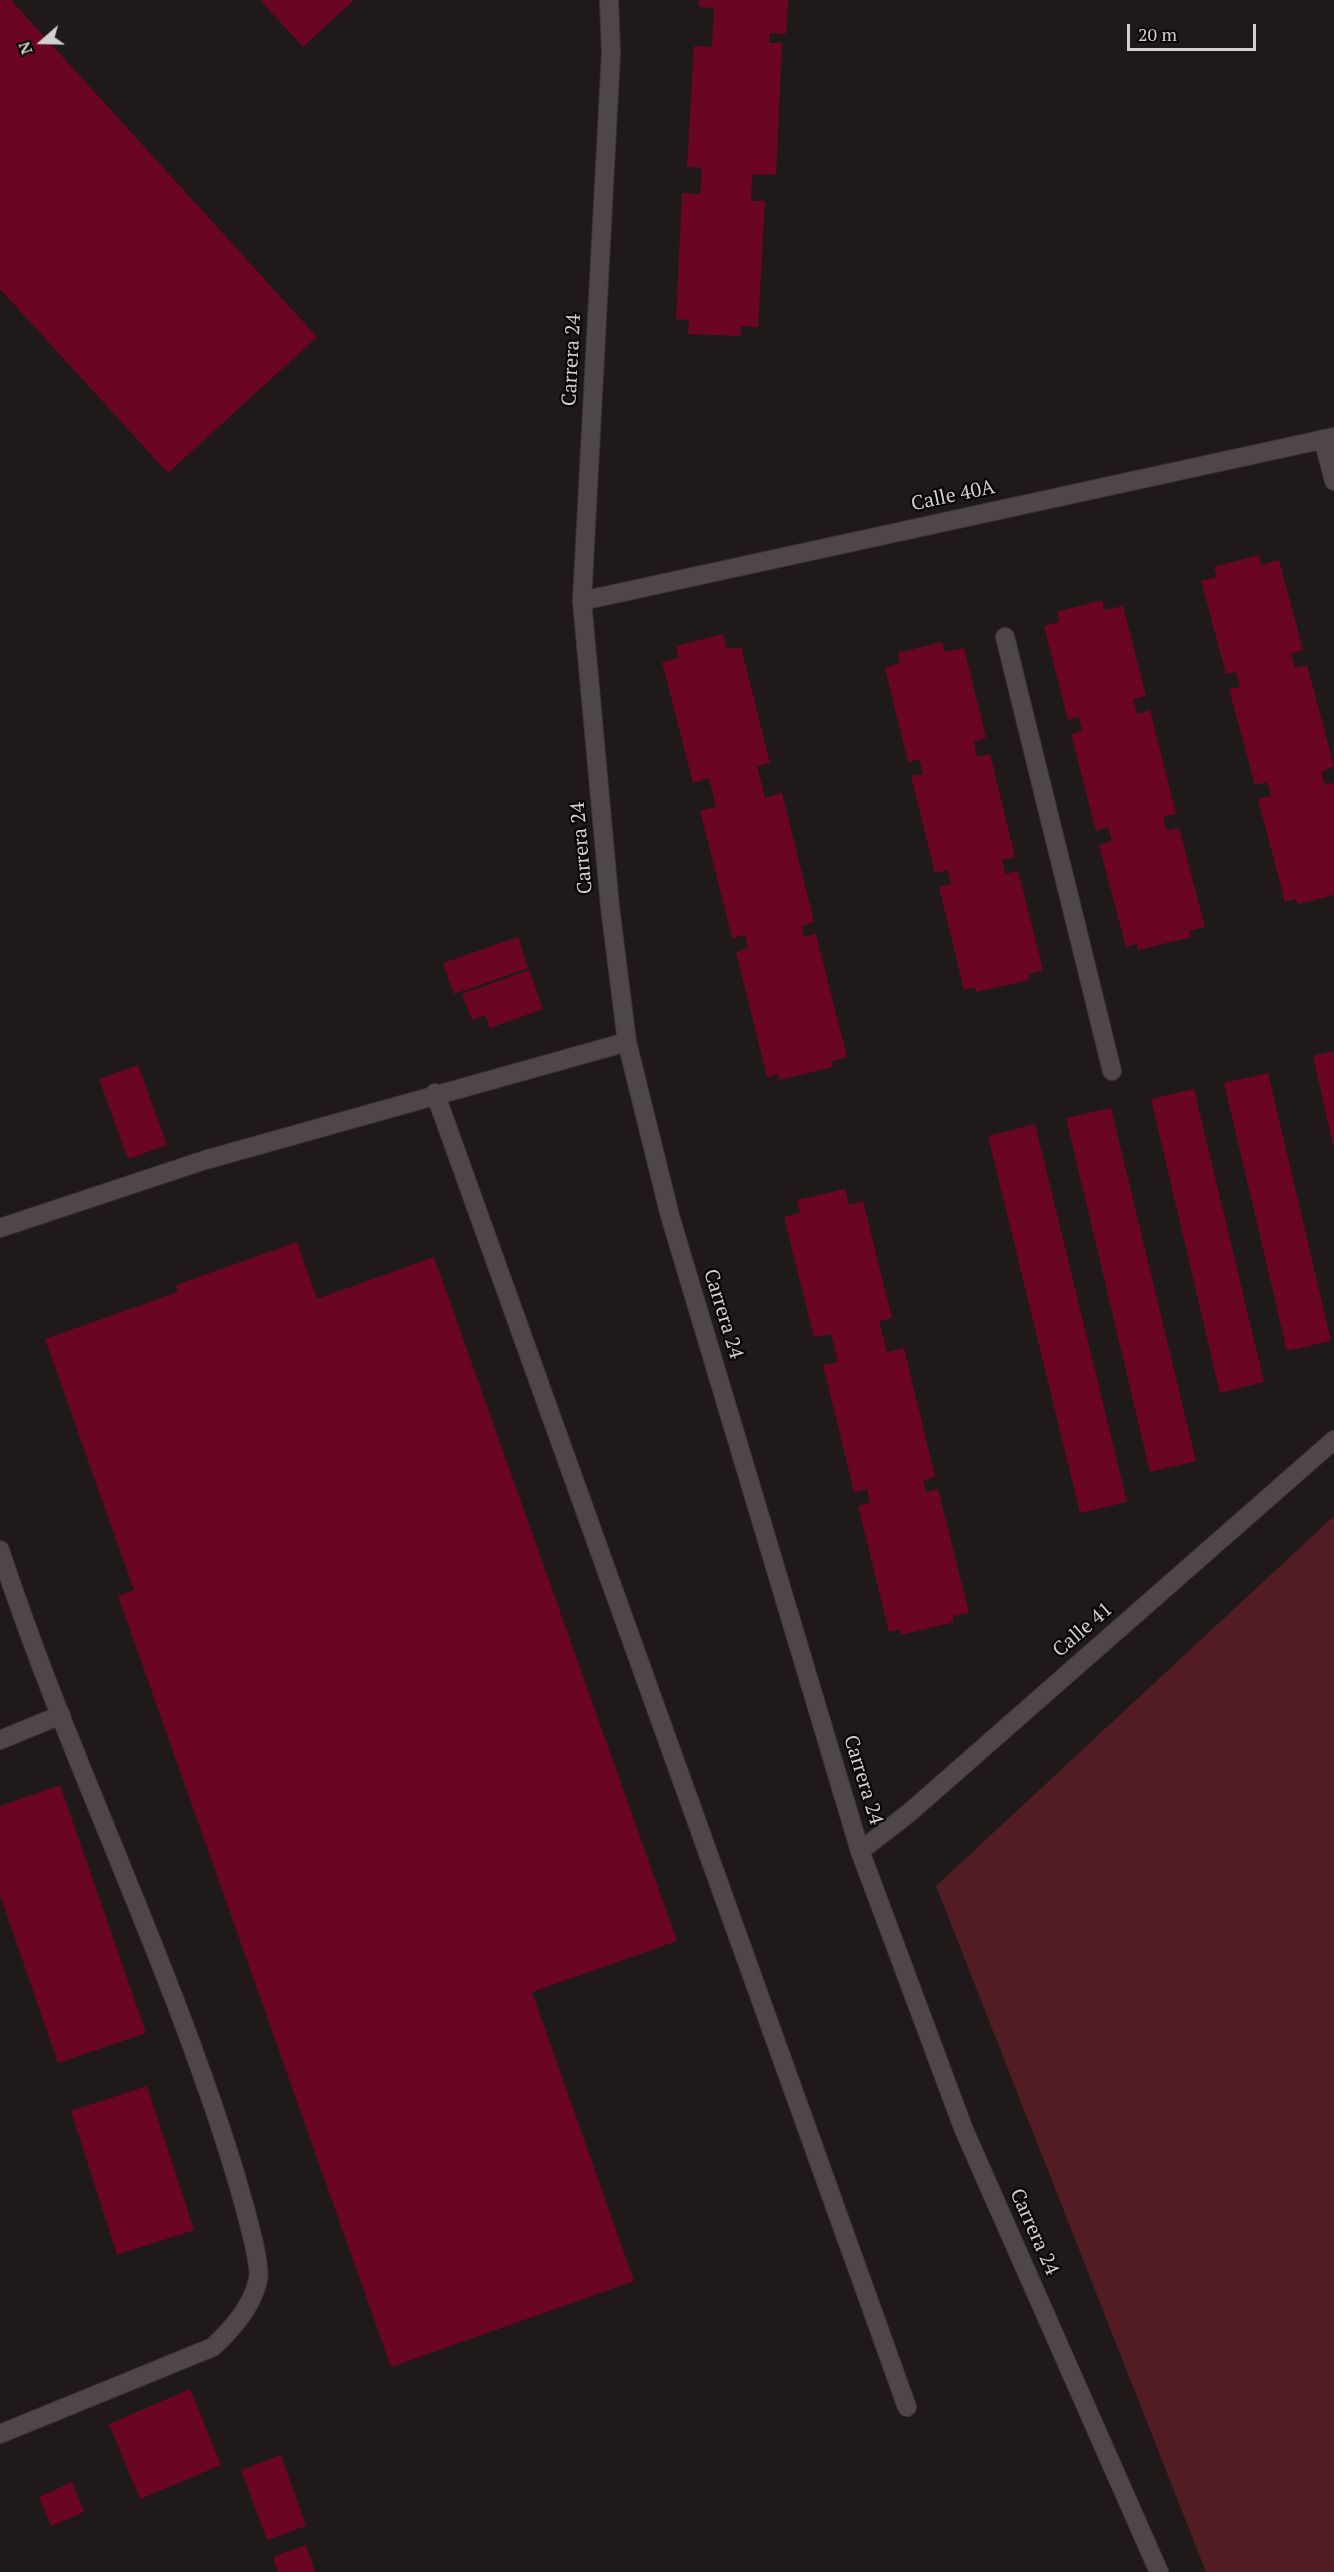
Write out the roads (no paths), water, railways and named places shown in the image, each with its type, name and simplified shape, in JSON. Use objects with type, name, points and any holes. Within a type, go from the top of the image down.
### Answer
[{"type":"street","name":"Carrera 24","points":[[609,0],[611,53],[582,601],[610,907],[627,1042],[670,1216],[860,1851],[964,2130],[1159,2572]]},
{"type":"street","name":"Calle 40A","points":[[582,601],[1329,438]]},
{"type":"street","points":[[1329,438],[1334,481]]},
{"type":"street","points":[[1005,637],[1112,1071]]},
{"type":"street","points":[[0,1228],[205,1160],[435,1093],[627,1042]]},
{"type":"street","points":[[435,1093],[907,2407]]},
{"type":"street","name":"Calle 41","points":[[860,1851],[909,1813],[1334,1440]]},
{"type":"street","points":[[0,1550],[61,1715],[126,1873],[214,2104],[249,2219],[258,2279],[236,2325],[213,2347],[0,2434]]},
{"type":"street","points":[[0,1740],[61,1715]]}]
